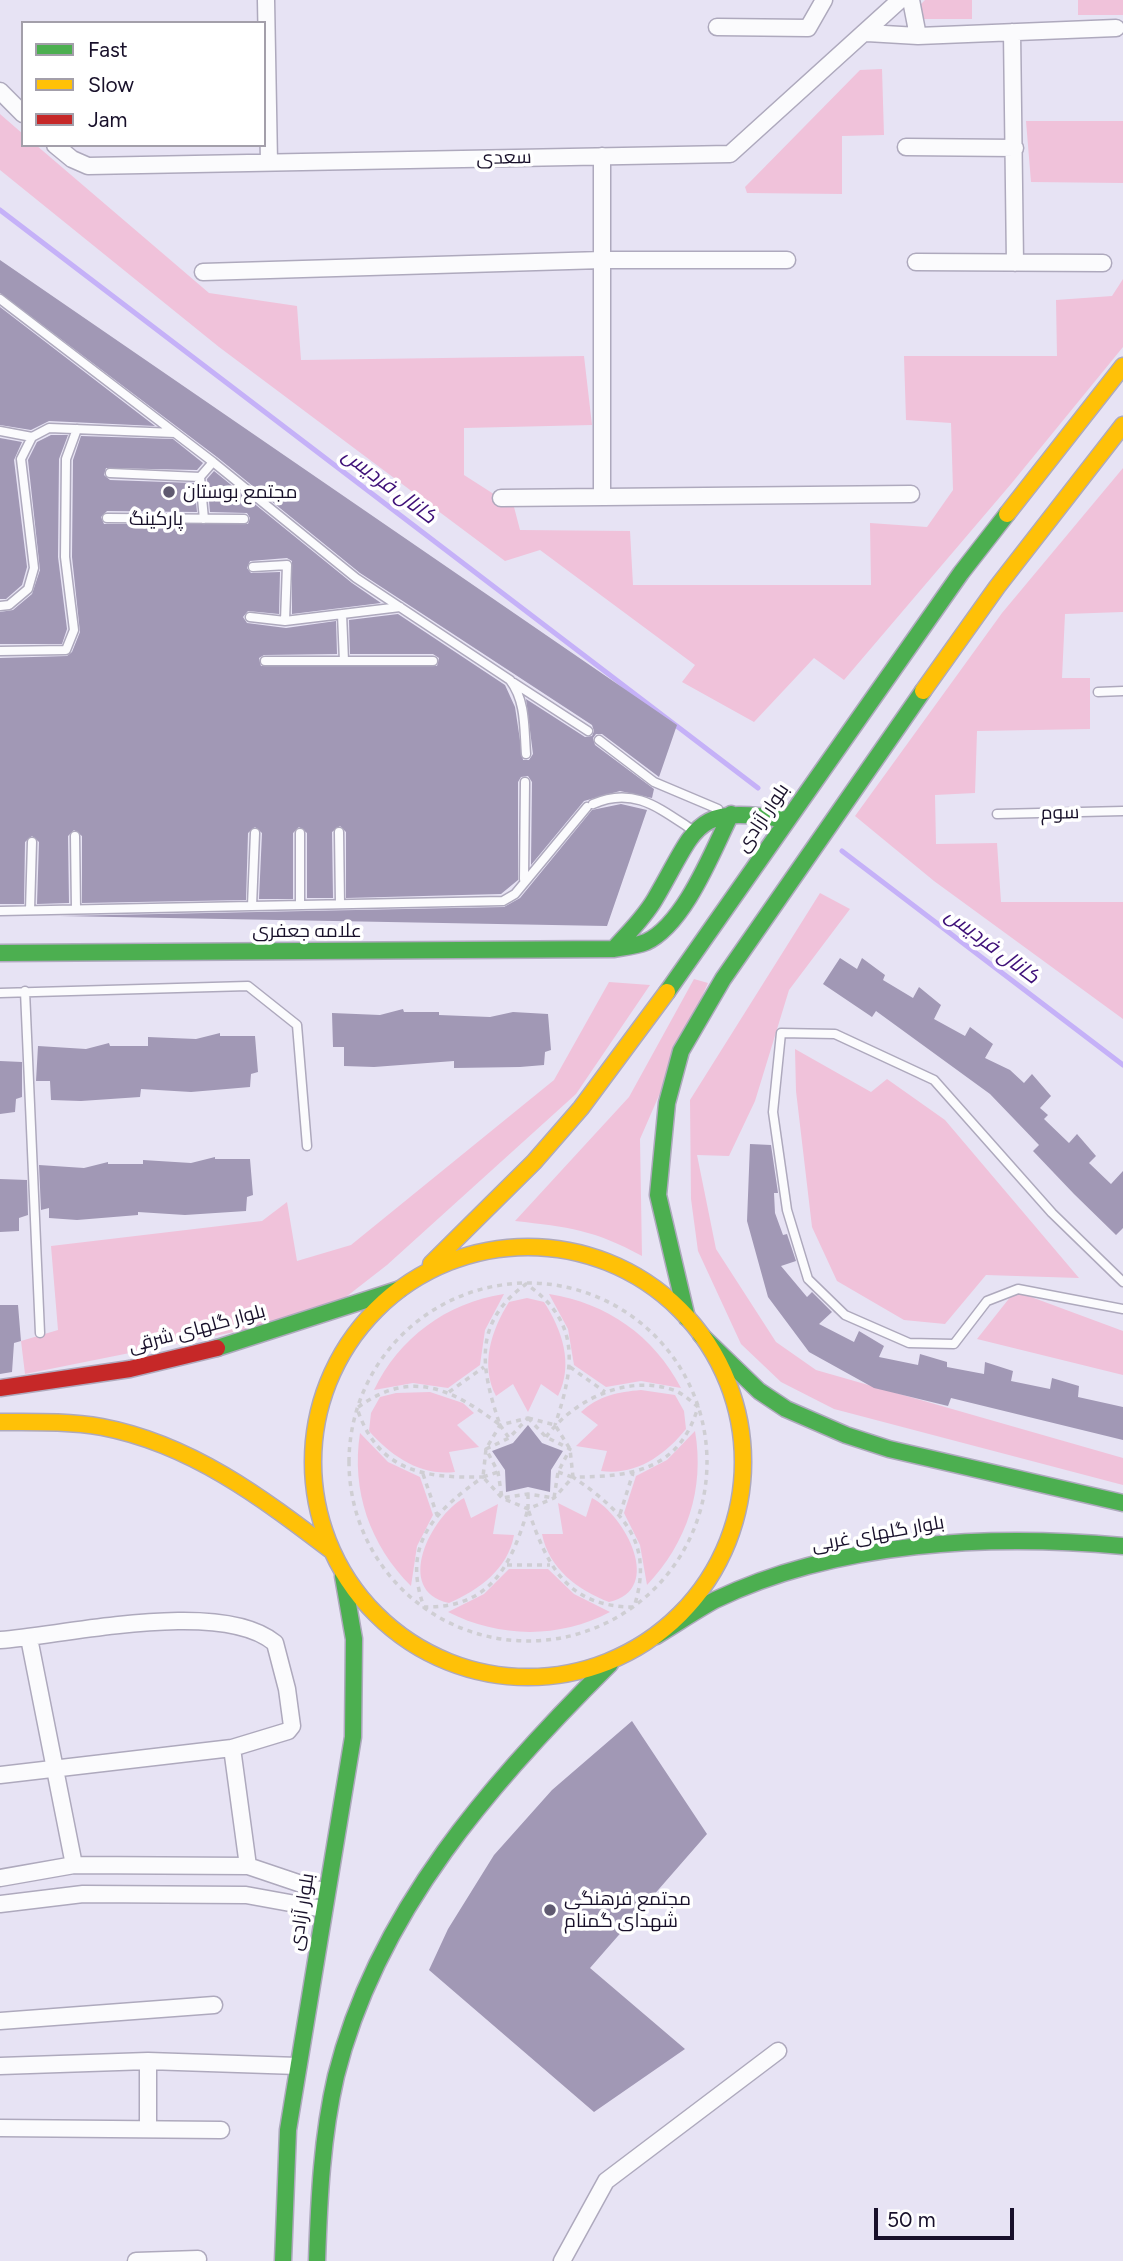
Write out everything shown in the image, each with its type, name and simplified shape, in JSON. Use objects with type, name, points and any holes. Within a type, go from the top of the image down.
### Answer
[{"type":"main road","name":"بلوار آزادی","points":[[419,1277],[534,1162],[581,1108],[688,963],[961,573],[1123,366]]},
{"type":"main road","points":[[687,1318],[658,1195],[664,1115],[681,1051],[723,979],[861,777],[997,587],[1123,425]]},
{"type":"main road","points":[[614,949],[653,902],[691,829],[708,818],[730,814],[759,814],[787,820]]},
{"type":"main road","name":"علامه جعفری","points":[[0,953],[614,949],[649,942],[665,928],[703,871],[730,814]]},
{"type":"main road","points":[[701,1335],[724,1374],[738,1417],[743,1461],[741,1495],[733,1528],[715,1569],[689,1605],[656,1636],[617,1658],[574,1672],[529,1677],[463,1667],[421,1649],[394,1630],[369,1607],[342,1571],[317,1508],[313,1475],[313,1441],[322,1397],[353,1337],[400,1289],[419,1277],[481,1253],[504,1249],[549,1249],[593,1258],[634,1276],[687,1318],[701,1335],[768,1397],[786,1409],[846,1435],[889,1449],[1123,1503]]},
{"type":"main road","name":"بلوار گلهای شرقی","points":[[0,1388],[130,1369],[211,1350],[400,1289]]},
{"type":"main road","points":[[0,1422],[43,1420],[98,1426],[159,1440],[208,1462],[259,1495],[332,1551]]},
{"type":"main road","name":"بلوار گلهای غربی","points":[[656,1636],[723,1597],[825,1563],[867,1554],[983,1539],[1053,1540],[1123,1546]]},
{"type":"main road","name":"بلوار آزادی","points":[[283,2261],[288,2130],[353,1737],[354,1639],[342,1571]]},
{"type":"main road","points":[[317,2261],[325,2144],[343,2054],[377,1966],[434,1862],[481,1799],[537,1735],[617,1658]]},
{"type":"street","points":[[265,21],[266,0]]},
{"type":"street","points":[[717,27],[808,28],[824,0]]},
{"type":"street","name":"سعدی","points":[[57,147],[72,159],[88,166],[730,154],[867,33],[900,0]]},
{"type":"street","points":[[911,0],[918,36]]},
{"type":"street","points":[[867,33],[918,36],[1116,28]]},
{"type":"street","points":[[1012,32],[1015,262]]},
{"type":"street","points":[[266,64],[269,162]]},
{"type":"street","points":[[0,91],[21,112]]},
{"type":"street","points":[[906,147],[1015,148]]},
{"type":"street","points":[[602,156],[603,497]]},
{"type":"street","points":[[203,272],[603,260],[787,260]]},
{"type":"street","points":[[916,262],[1103,263]]},
{"type":"street","points":[[501,498],[911,494]]},
{"type":"street","points":[[0,1640],[132,1624],[210,1621],[239,1626],[275,1643],[287,1689],[292,1726],[288,1731],[232,1748],[0,1775]]},
{"type":"street","points":[[29,1638],[75,1865]]},
{"type":"street","points":[[232,1748],[248,1866]]},
{"type":"street","points":[[0,1878],[75,1865],[248,1866],[326,1892]]},
{"type":"street","points":[[0,1904],[83,1894],[246,1895],[323,1909]]},
{"type":"street","points":[[0,2021],[214,2005]]},
{"type":"street","points":[[562,2261],[606,2181],[778,2051]]},
{"type":"street","points":[[0,2066],[148,2061],[298,2066]]},
{"type":"street","points":[[148,2061],[148,2129]]},
{"type":"street","points":[[0,2127],[221,2130]]},
{"type":"street","points":[[136,2261],[198,2259]]},
{"type":"lane","points":[[0,299],[213,462],[356,578],[588,731]]},
{"type":"lane","points":[[0,606],[9,606],[28,589],[34,568],[21,459],[32,437],[49,428],[175,433]]},
{"type":"lane","points":[[0,650],[66,650],[74,630],[65,557],[66,459],[77,429]]},
{"type":"lane","points":[[0,431],[32,437]]},
{"type":"lane","points":[[110,473],[200,477],[213,462]]},
{"type":"lane","name":"پارکینگ","points":[[200,477],[204,519]]},
{"type":"lane","name":"پارکینگ","points":[[107,518],[244,519]]},
{"type":"lane","points":[[253,567],[288,565],[285,621]]},
{"type":"lane","points":[[250,617],[285,621],[400,607]]},
{"type":"lane","points":[[342,614],[344,662]]},
{"type":"lane","points":[[265,661],[433,661]]},
{"type":"lane","points":[[510,680],[519,695],[523,711],[526,754]]},
{"type":"lane","points":[[1098,692],[1123,691]]},
{"type":"lane","points":[[599,740],[654,782],[730,814]]},
{"type":"lane","points":[[524,879],[525,782]]},
{"type":"lane","points":[[0,911],[503,901],[515,894],[524,879],[590,806],[615,797],[638,797],[691,829]]},
{"type":"lane","name":"سوم","points":[[997,814],[1123,811]]},
{"type":"lane","points":[[340,832],[340,904]]},
{"type":"lane","points":[[253,906],[255,833]]},
{"type":"lane","points":[[300,833],[300,905]]},
{"type":"lane","points":[[75,836],[76,909]]},
{"type":"lane","points":[[30,910],[32,842]]},
{"type":"lane","points":[[0,993],[248,986],[297,1025],[307,1146]]},
{"type":"lane","points":[[25,991],[40,1333]]},
{"type":"lane","points":[[1123,1282],[1052,1213],[934,1080],[835,1034],[781,1033],[773,1112],[786,1210],[808,1279],[845,1315],[909,1343],[954,1344],[986,1301],[1018,1289],[1123,1309]]},
{"type":"path","points":[[526,1284],[547,1298],[557,1314],[569,1348],[569,1383],[555,1424],[546,1437]]},
{"type":"path","points":[[500,1425],[486,1384],[485,1348],[496,1315],[506,1299],[526,1284]]},
{"type":"path","points":[[526,1284],[582,1292],[632,1317],[672,1357],[698,1406],[707,1462],[699,1517],[674,1567],[634,1606],[584,1632],[529,1641],[474,1632],[424,1607],[384,1568],[358,1518],[349,1464],[357,1408],[382,1358],[422,1318],[471,1293],[526,1284]]},
{"type":"path","points":[[570,1366],[605,1392]]},
{"type":"path","points":[[449,1392],[484,1367]]},
{"type":"path","points":[[555,1424],[590,1398],[624,1387],[659,1387],[678,1391],[698,1406]]},
{"type":"path","points":[[357,1408],[377,1393],[396,1388],[431,1388],[465,1399],[500,1425],[509,1437]]},
{"type":"path","points":[[573,1477],[570,1448],[555,1424],[528,1418],[500,1425],[486,1449],[484,1477],[502,1498],[528,1509],[554,1498],[573,1477],[616,1477],[650,1466],[678,1445],[691,1431],[698,1406]]},
{"type":"path","points":[[357,1408],[365,1432],[398,1463],[440,1478],[484,1477]]},
{"type":"path","points":[[528,1418],[546,1437],[570,1448]]},
{"type":"path","points":[[486,1449],[509,1437],[528,1418]]},
{"type":"path","points":[[554,1498],[558,1472],[570,1448]]},
{"type":"path","points":[[486,1449],[498,1472],[502,1498]]},
{"type":"path","points":[[424,1607],[415,1583],[427,1531],[448,1502],[484,1477],[498,1472]]},
{"type":"path","points":[[558,1472],[573,1477],[620,1514],[629,1530],[641,1564],[642,1582],[634,1606]]},
{"type":"path","points":[[620,1514],[633,1473]]},
{"type":"path","points":[[424,1474],[437,1515]]},
{"type":"path","points":[[424,1607],[449,1608],[495,1580],[516,1551],[528,1509],[528,1493]]},
{"type":"path","points":[[502,1498],[528,1493],[554,1498]]},
{"type":"path","points":[[528,1509],[541,1550],[550,1565],[576,1591],[609,1607],[634,1606]]},
{"type":"path","points":[[507,1565],[550,1565]]},
{"type":"shaded area","points":[[925,0],[972,0],[972,19],[921,19],[918,7]]},
{"type":"shaded area","points":[[1078,0],[1123,0],[1123,15],[1078,15]]},
{"type":"shaded area","points":[[882,69],[884,135],[842,136],[842,194],[747,193],[745,187],[860,70]]},
{"type":"shaded area","points":[[0,114],[21,132],[21,147],[38,147],[209,293],[297,306],[301,360],[584,356],[592,425],[464,428],[464,475],[514,507],[520,530],[630,531],[633,585],[871,585],[870,523],[927,527],[953,490],[951,423],[906,420],[904,356],[1057,356],[1056,300],[1112,296],[1123,279],[1123,347],[1011,484],[844,680],[814,658],[754,722],[682,682],[695,665],[540,550],[505,561],[219,347],[0,170]]},
{"type":"shaded area","points":[[1026,121],[1123,121],[1123,183],[1031,182]]},
{"type":"shaded area","points":[[1123,468],[1123,612],[1065,614],[1062,678],[1090,678],[1090,729],[977,731],[975,793],[935,795],[936,844],[997,843],[1001,902],[1123,902],[1123,1019],[934,881],[855,816],[1002,613]]},
{"type":"shaded area","points":[[820,893],[850,909],[789,990],[755,1101],[729,1156],[697,1155],[716,1249],[776,1342],[816,1370],[1123,1458],[1123,1485],[834,1409],[781,1382],[741,1344],[698,1251],[691,1199],[690,1100]]},
{"type":"shaded area","points":[[694,979],[708,983],[640,1139],[642,1256],[610,1240],[581,1231],[515,1221],[629,1097]]},
{"type":"shaded area","points":[[609,982],[650,985],[576,1094],[387,1265],[324,1314],[25,1374],[21,1341],[58,1330],[51,1246],[262,1221],[287,1202],[297,1261],[351,1245],[554,1080]]},
{"type":"shaded area","points":[[795,1049],[871,1092],[887,1079],[945,1120],[1079,1278],[986,1275],[945,1324],[904,1320],[837,1281],[812,1227],[796,1091]]},
{"type":"shaded area","points":[[1015,1291],[1123,1331],[1123,1375],[977,1339]]},
{"type":"shaded area","points":[[504,1294],[485,1330],[480,1365],[448,1388],[413,1383],[374,1390],[397,1354],[427,1326],[463,1305]]},
{"type":"shaded area","points":[[549,1294],[590,1305],[627,1325],[657,1353],[681,1388],[641,1381],[606,1387],[574,1365],[568,1329]]},
{"type":"shaded area","points":[[527,1298],[544,1302],[561,1336],[565,1360],[563,1384],[558,1396],[541,1384],[528,1412],[513,1384],[496,1396],[491,1384],[488,1360],[493,1336],[509,1302]]},
{"type":"shaded area","points":[[641,1390],[675,1395],[684,1411],[686,1429],[669,1447],[649,1462],[626,1470],[601,1471],[607,1451],[576,1446],[598,1425],[581,1412],[594,1402],[609,1396]]},
{"type":"shaded area","points":[[430,1392],[463,1403],[474,1413],[457,1425],[479,1447],[449,1452],[455,1472],[430,1471],[407,1462],[387,1449],[369,1431],[371,1413],[380,1397],[396,1393]]},
{"type":"shaded area","points":[[695,1431],[697,1474],[690,1514],[673,1551],[647,1585],[640,1545],[624,1513],[636,1476],[667,1460]]},
{"type":"shaded area","points":[[360,1433],[388,1462],[420,1477],[433,1515],[417,1546],[411,1586],[384,1553],[367,1516],[358,1476]]},
{"type":"shaded area","points":[[464,1498],[471,1518],[498,1504],[493,1534],[514,1535],[506,1558],[499,1568],[471,1592],[449,1603],[432,1596],[423,1584],[420,1569],[430,1536],[440,1520]]},
{"type":"shaded area","points":[[592,1498],[605,1507],[627,1535],[637,1568],[635,1583],[626,1595],[609,1602],[566,1577],[551,1558],[542,1534],[563,1534],[558,1503],[586,1517]]},
{"type":"shaded area","points":[[509,1569],[548,1569],[574,1594],[610,1612],[570,1627],[529,1632],[488,1627],[448,1612],[484,1594]]},
{"type":"building","name":"مجتمع بوستان","points":[[0,260],[677,725],[659,777],[602,734],[596,734],[593,738],[595,745],[654,789],[652,798],[620,791],[584,801],[531,865],[532,782],[528,776],[521,777],[518,782],[518,880],[501,894],[346,898],[346,832],[340,826],[332,832],[333,898],[307,898],[307,833],[299,827],[293,833],[293,899],[259,899],[262,833],[255,827],[248,833],[246,900],[82,903],[82,836],[74,830],[68,836],[69,903],[37,904],[39,842],[32,836],[25,842],[24,904],[0,904],[0,658],[67,656],[72,652],[80,632],[72,557],[73,460],[81,436],[173,439],[203,463],[197,470],[106,468],[104,475],[110,480],[194,483],[197,512],[107,511],[101,517],[104,524],[248,524],[250,518],[247,513],[210,512],[207,479],[214,471],[352,583],[381,603],[292,614],[292,561],[287,558],[250,561],[247,568],[251,573],[280,572],[279,614],[248,611],[243,617],[247,623],[286,628],[336,621],[337,654],[264,655],[259,658],[261,666],[437,666],[439,658],[433,654],[350,654],[349,620],[398,614],[505,685],[515,707],[523,760],[529,760],[533,754],[526,699],[585,737],[592,736],[594,731],[592,725],[360,573],[217,457],[0,293]]},
{"type":"building","points":[[0,307],[155,426],[49,421],[31,430],[0,425]]},
{"type":"building","points":[[51,435],[68,435],[59,459],[58,557],[67,629],[62,644],[0,644],[0,612],[13,610],[32,594],[40,570],[28,460],[37,442]]},
{"type":"building","points":[[0,438],[22,442],[14,460],[27,567],[22,585],[6,599],[0,599]]},
{"type":"building","points":[[621,804],[647,810],[607,926],[60,916],[504,907],[520,898],[592,810]]},
{"type":"building","points":[[840,958],[857,969],[862,958],[885,975],[883,980],[913,998],[919,987],[941,1005],[934,1019],[965,1036],[970,1027],[993,1044],[985,1058],[1010,1070],[1024,1083],[1032,1074],[1051,1096],[1040,1108],[1048,1115],[1044,1119],[1069,1143],[1077,1134],[1096,1156],[1089,1163],[1111,1184],[1123,1171],[1123,1228],[1116,1235],[1074,1194],[1033,1151],[1039,1145],[990,1094],[876,1011],[872,1017],[823,984]]},
{"type":"building","points":[[403,1009],[404,1012],[490,1017],[513,1012],[548,1014],[551,1050],[545,1052],[544,1065],[520,1067],[454,1068],[454,1061],[374,1067],[344,1066],[344,1047],[333,1047],[332,1013],[380,1015]]},
{"type":"building","points":[[220,1033],[220,1036],[255,1036],[258,1072],[251,1074],[250,1087],[191,1092],[141,1089],[140,1097],[81,1101],[51,1100],[50,1081],[36,1081],[38,1046],[86,1049],[109,1043],[110,1046],[148,1046],[148,1037],[196,1039]]},
{"type":"building","points":[[0,1061],[22,1062],[22,1097],[16,1099],[15,1112],[0,1114]]},
{"type":"building","points":[[750,1144],[771,1145],[778,1193],[774,1193],[775,1213],[783,1235],[787,1234],[796,1261],[781,1266],[807,1297],[812,1292],[832,1312],[819,1324],[854,1342],[859,1331],[884,1346],[879,1357],[918,1365],[920,1354],[947,1362],[947,1367],[984,1374],[985,1362],[1013,1371],[1011,1381],[1050,1389],[1052,1378],[1079,1386],[1078,1397],[1123,1407],[1123,1440],[951,1398],[948,1406],[874,1388],[809,1352],[768,1297],[747,1221]]},
{"type":"building","points":[[215,1157],[250,1159],[253,1195],[247,1197],[246,1211],[185,1215],[138,1212],[138,1215],[77,1220],[49,1218],[49,1208],[41,1210],[39,1165],[84,1168],[108,1162],[143,1164],[143,1160],[191,1163]]},
{"type":"building","points":[[0,1179],[27,1180],[28,1215],[19,1218],[19,1231],[0,1232]]},
{"type":"building","points":[[0,1305],[18,1305],[21,1341],[14,1343],[12,1372],[0,1374]]},
{"type":"building","points":[[528,1425],[542,1443],[563,1451],[551,1470],[550,1492],[528,1487],[506,1492],[505,1470],[492,1451],[513,1443]]},
{"type":"building","name":"مجتمع فرهنگی شهدای گمنام","points":[[632,1721],[707,1834],[590,1968],[685,2049],[594,2112],[429,1970],[448,1929],[494,1855],[552,1790]]},
{"type":"waterway","name":"کانال فردیس","points":[[0,210],[758,788]]},
{"type":"waterway","name":"کانال فردیس","points":[[842,851],[1123,1065]]},
{"type":"traffic: fast","points":[[667,992],[961,573],[1007,514]]},
{"type":"traffic: fast","points":[[687,1318],[658,1195],[667,1103],[681,1051],[723,979],[923,691]]},
{"type":"traffic: fast","points":[[0,953],[614,949],[630,946],[646,942],[660,933],[673,919],[696,885],[731,814]]},
{"type":"traffic: fast","points":[[614,949],[651,906],[680,854],[702,826],[732,815],[787,820]]},
{"type":"traffic: fast","points":[[217,1348],[400,1289]]},
{"type":"traffic: fast","points":[[701,1335],[759,1391],[786,1409],[846,1435],[889,1449],[1123,1503]]},
{"type":"traffic: fast","points":[[656,1636],[715,1600],[762,1580],[863,1554],[968,1542],[1072,1542],[1123,1546]]},
{"type":"traffic: fast","points":[[283,2261],[288,2130],[353,1737],[354,1639],[343,1576]]},
{"type":"traffic: fast","points":[[317,2261],[322,2168],[331,2099],[355,2016],[380,1958],[410,1904],[444,1852],[483,1802],[566,1708],[610,1664]]},
{"type":"traffic: slow","points":[[1007,514],[1123,366]]},
{"type":"traffic: slow","points":[[923,691],[997,587],[1123,425]]},
{"type":"traffic: slow","points":[[431,1264],[534,1162],[581,1108],[667,992]]},
{"type":"traffic: slow","points":[[528,1247],[570,1251],[610,1263],[647,1283],[680,1310],[707,1343],[727,1380],[739,1420],[743,1462],[739,1504],[727,1544],[707,1581],[680,1614],[647,1641],[610,1661],[570,1673],[528,1677],[486,1673],[446,1661],[409,1641],[376,1614],[349,1581],[329,1544],[317,1504],[313,1462],[317,1420],[329,1380],[349,1343],[376,1310],[409,1283],[446,1263],[486,1251],[528,1247]]},
{"type":"traffic: slow","points":[[0,1422],[90,1425],[135,1435],[166,1446],[224,1475],[279,1511],[332,1551]]},
{"type":"traffic: jam","points":[[0,1388],[130,1369],[217,1348]]},
{"type":"place","name":"مجتمع بوستان","points":[[169,492]]},
{"type":"place","name":"مجتمع فرهنگی شهدای گمنام","points":[[550,1910]]}]
